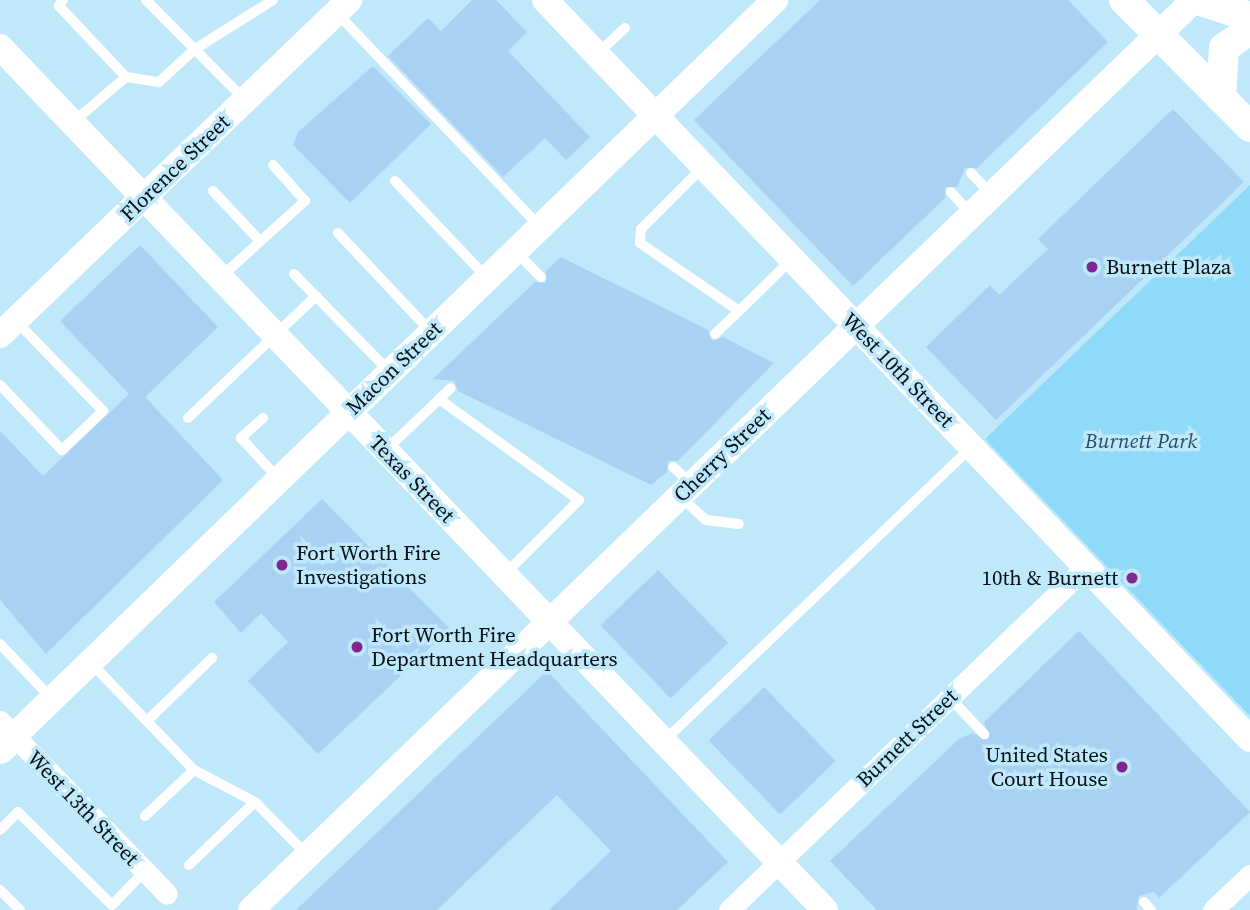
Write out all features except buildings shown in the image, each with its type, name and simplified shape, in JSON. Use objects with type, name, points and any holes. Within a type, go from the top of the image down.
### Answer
[{"type":"main road","points":[[1124,0],[1250,127]]},
{"type":"main road","points":[[1196,0],[1250,18]]},
{"type":"main road","points":[[1221,98],[1224,48],[1250,30]]},
{"type":"street","name":"West 10th Street","points":[[545,0],[1250,739]]},
{"type":"street","name":"Macon Street","points":[[5,735],[52,699],[775,0]]},
{"type":"street","name":"Cherry Street","points":[[251,910],[549,622],[682,482],[856,326],[1196,0]]},
{"type":"street","name":"Florence Street","points":[[8,328],[342,6]]},
{"type":"street","name":"Texas Street","points":[[0,47],[825,910]]},
{"type":"street","name":"Burnett Street","points":[[729,910],[1085,567]]},
{"type":"street","name":"West 13th Street","points":[[5,735],[167,894]]},
{"type":"street","points":[[1213,910],[1250,874]]},
{"type":"lane","points":[[63,0],[59,6],[126,78],[159,82],[195,49],[256,16],[273,0]]},
{"type":"lane","points":[[146,0],[245,100]]},
{"type":"lane","points":[[256,16],[259,0]]},
{"type":"lane","points":[[342,6],[540,226]]},
{"type":"lane","points":[[597,54],[625,28]]},
{"type":"lane","points":[[72,123],[126,78]]},
{"type":"lane","points":[[220,278],[305,201],[274,165]]},
{"type":"lane","points":[[704,166],[641,229],[640,243],[739,311]]},
{"type":"lane","points":[[971,173],[992,195]]},
{"type":"lane","points":[[395,181],[486,278]]},
{"type":"lane","points":[[213,191],[259,240]]},
{"type":"lane","points":[[951,192],[972,215]]},
{"type":"lane","points":[[338,233],[431,332]]},
{"type":"lane","points":[[515,250],[541,276]]},
{"type":"lane","points":[[715,334],[792,259]]},
{"type":"lane","points":[[294,274],[390,372]]},
{"type":"lane","points":[[188,418],[316,296]]},
{"type":"lane","points":[[0,385],[62,450],[103,411],[8,328]]},
{"type":"lane","points":[[385,451],[451,387]]},
{"type":"lane","points":[[439,399],[579,500],[504,575]]},
{"type":"lane","points":[[263,418],[241,438],[279,479]]},
{"type":"lane","points":[[663,742],[972,447]]},
{"type":"lane","points":[[682,482],[705,520],[739,524]]},
{"type":"lane","points":[[0,644],[52,699]]},
{"type":"lane","points":[[147,721],[212,658]]},
{"type":"lane","points":[[90,662],[194,770],[255,802],[307,856]]},
{"type":"lane","points":[[950,698],[984,734]]},
{"type":"lane","points":[[145,816],[194,770]]},
{"type":"lane","points":[[189,866],[255,802]]},
{"type":"lane","points":[[0,830],[18,812],[109,907],[145,871]]},
{"type":"lane","points":[[0,890],[20,910]]},
{"type":"green space","name":"Burnett Park","points":[[1250,185],[1250,716],[985,439]]},
{"type":"place","name":"Burnett Plaza","points":[[1092,267]]},
{"type":"place","name":"Fort Worth Fire Investigations","points":[[282,565]]},
{"type":"place","name":"10th & Burnett","points":[[1132,578]]},
{"type":"place","name":"Fort Worth Fire Department Headquarters","points":[[357,647]]},
{"type":"place","name":"United States Court House","points":[[1122,767]]}]
